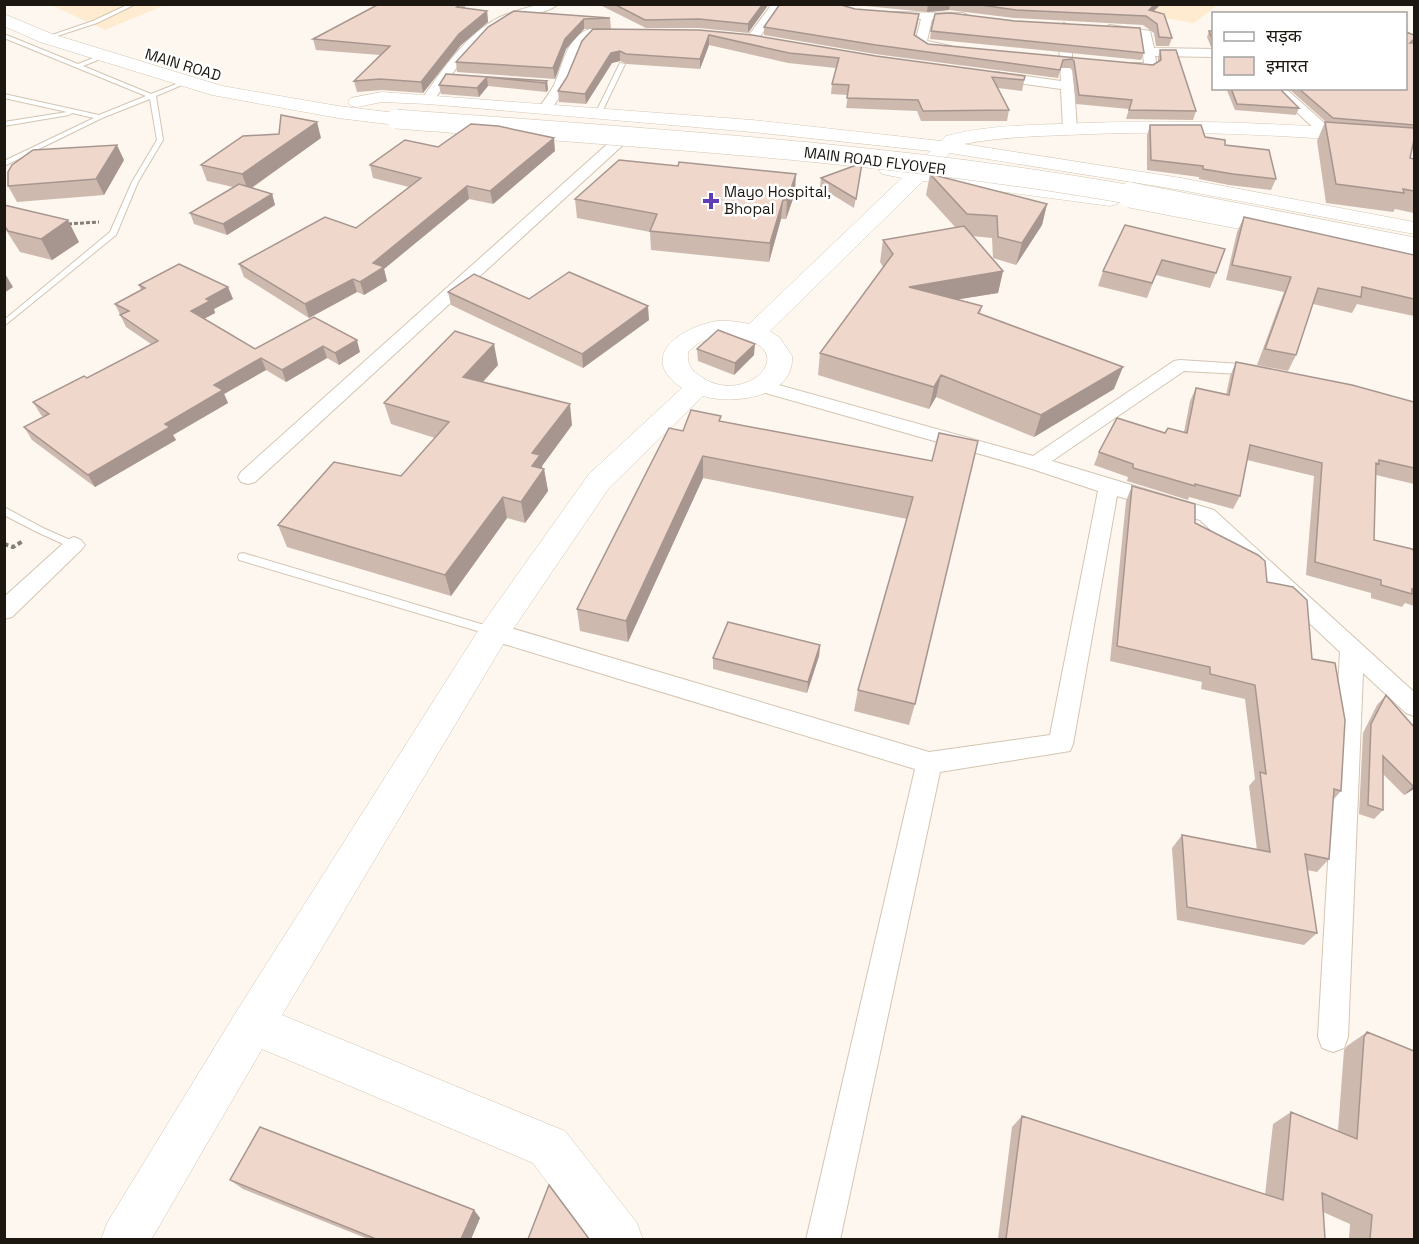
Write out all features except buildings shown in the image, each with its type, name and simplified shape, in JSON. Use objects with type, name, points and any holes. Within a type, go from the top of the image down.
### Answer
[{"type":"main road","name":"MAIN ROAD","points":[[44,17],[123,48],[229,79],[357,102]]},
{"type":"main road","name":"MAIN ROAD","points":[[4,19],[46,38],[186,82],[219,91],[330,111]]},
{"type":"main road","name":"MAIN ROAD FLYOVER","points":[[357,102],[401,113],[791,151],[1089,188],[1414,250]]},
{"type":"main road","name":"MAIN ROAD FLYOVER","points":[[330,111],[401,113],[806,140],[1093,177],[1414,237]]},
{"type":"street","points":[[428,99],[489,29],[502,20],[554,4]]},
{"type":"street","points":[[752,39],[778,4]]},
{"type":"street","points":[[482,14],[502,20]]},
{"type":"street","points":[[877,14],[971,17]]},
{"type":"street","points":[[927,17],[921,43],[958,50]]},
{"type":"street","points":[[1064,26],[1070,129]]},
{"type":"street","points":[[1098,28],[1145,32],[1150,68],[1112,65]]},
{"type":"street","points":[[544,110],[568,59],[584,37],[590,33],[637,35]]},
{"type":"street","points":[[1149,52],[1212,53]]},
{"type":"street","points":[[979,74],[1067,86]]},
{"type":"street","points":[[1279,90],[1326,132]]},
{"type":"street","points":[[357,102],[382,97],[428,99],[768,128],[944,147],[1180,184],[1414,228]]},
{"type":"street","points":[[330,111],[352,118],[396,124],[618,142],[917,173],[1096,198],[1414,260]]},
{"type":"street","points":[[754,333],[953,140],[997,132],[1223,127],[1326,132],[1414,140]]},
{"type":"street","points":[[248,477],[618,142]]},
{"type":"street","points":[[719,328],[754,333],[767,339],[776,348],[781,358],[779,368],[772,378],[761,386],[730,393],[698,387],[684,380],[675,369],[673,358],[677,347],[687,338],[719,328]]},
{"type":"street","points":[[1036,463],[1180,364],[1241,369],[1276,376]]},
{"type":"street","points":[[761,386],[1036,463],[1207,515],[1414,706]]},
{"type":"street","points":[[124,1239],[253,1024],[495,632],[599,481],[698,387]]},
{"type":"street","points":[[495,632],[929,763],[1061,744],[1109,487]]},
{"type":"street","points":[[4,611],[74,545]]},
{"type":"street","points":[[1333,1037],[1352,648]]},
{"type":"street","points":[[823,1239],[929,763]]},
{"type":"street","points":[[253,1024],[549,1147],[621,1239]]},
{"type":"lane","points":[[71,29],[121,4]]},
{"type":"lane","points":[[46,38],[95,22],[134,4]]},
{"type":"lane","points":[[4,36],[153,97]]},
{"type":"lane","points":[[77,67],[103,56]]},
{"type":"lane","points":[[598,114],[622,64]]},
{"type":"lane","points":[[4,164],[100,117],[186,82]]},
{"type":"lane","points":[[4,96],[100,117]]},
{"type":"lane","points":[[4,324],[113,233],[135,182],[160,140],[153,97]]},
{"type":"lane","points":[[4,124],[78,112]]},
{"type":"lane","points":[[4,510],[74,545]]},
{"type":"lane","points":[[243,556],[495,632]]},
{"type":"path","points":[[62,224],[118,222]]},
{"type":"shaded area","points":[[1209,4],[1216,6],[1194,23],[1083,5]]},
{"type":"shaded area","points":[[51,5],[165,5],[105,30]]},
{"type":"place","name":"Mayo Hospital, Bhopal","points":[[711,201]]}]
